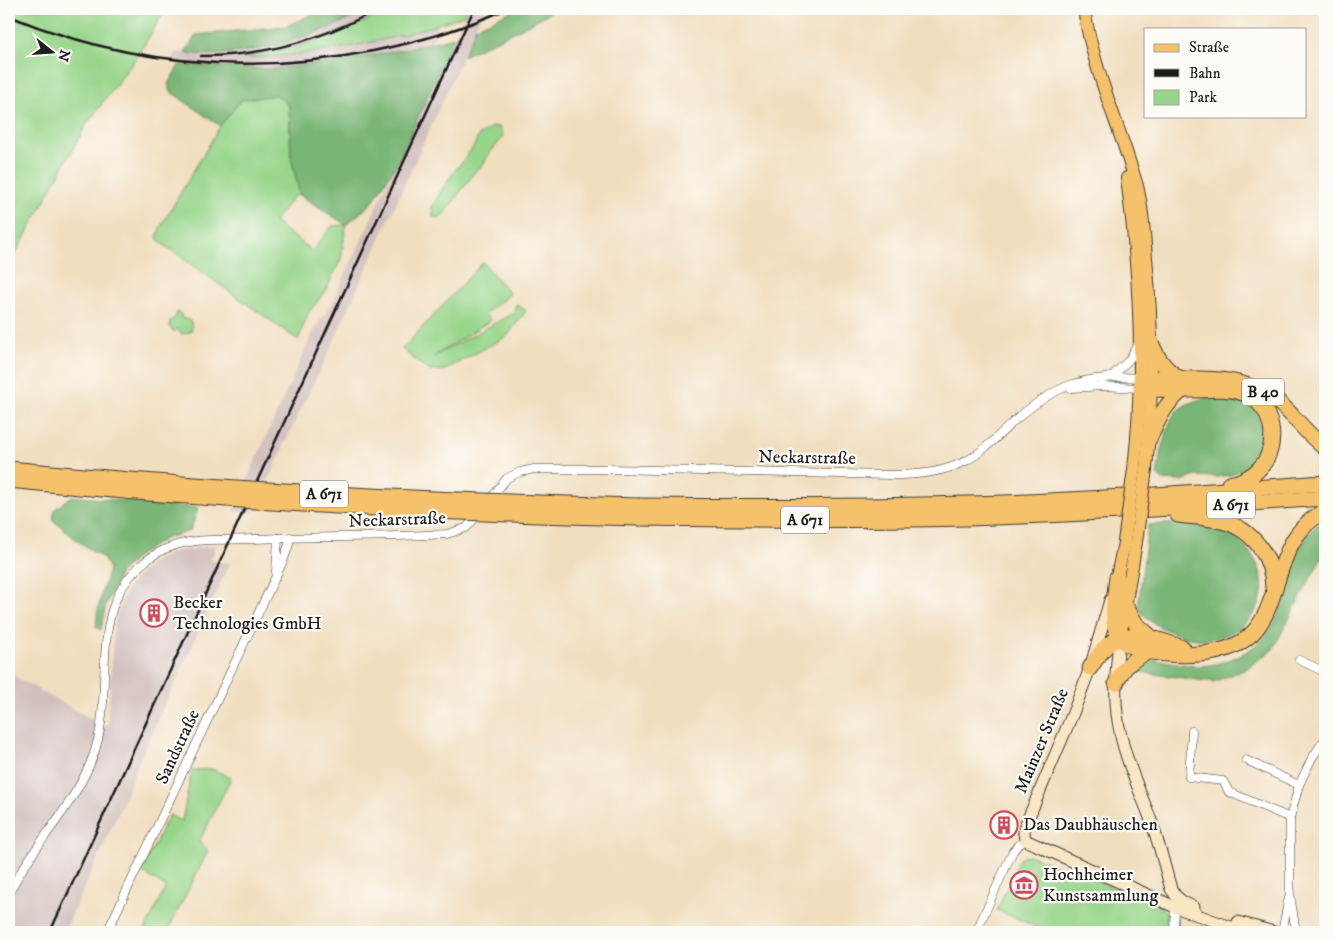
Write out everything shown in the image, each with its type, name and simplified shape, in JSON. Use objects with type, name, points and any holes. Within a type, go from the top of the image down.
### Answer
[{"type":"highway","points":[[1146,342],[1163,365],[1182,385]]},
{"type":"highway","name":"B 40","points":[[1182,385],[1232,381],[1256,388],[1278,402],[1325,448]]},
{"type":"highway","points":[[1146,383],[1182,385],[1244,393],[1263,408],[1270,423],[1272,431],[1271,448],[1264,463],[1252,475],[1237,482],[1193,492]]},
{"type":"highway","points":[[1149,439],[1166,406],[1182,385]]},
{"type":"highway","name":"A 671","points":[[9,469],[136,481],[313,494],[640,512],[897,519],[1137,510],[1325,498]]},
{"type":"highway","name":"A 671","points":[[9,480],[142,493],[456,513],[640,512],[810,506],[971,504],[1325,484]]},
{"type":"highway","points":[[1137,510],[1230,523],[1246,533],[1260,547],[1269,564],[1273,583],[1271,602]]},
{"type":"highway","points":[[1090,668],[1104,648],[1120,637],[1129,636],[1151,645],[1188,655],[1209,654],[1228,650],[1245,641],[1264,620],[1286,554],[1294,539],[1305,525],[1325,511]]},
{"type":"highway","points":[[1117,577],[1114,626],[1120,637]]},
{"type":"highway","points":[[1125,605],[1151,645]]},
{"type":"highway","points":[[1116,683],[1121,672],[1129,663],[1151,645]]},
{"type":"main road","points":[[1084,9],[1089,37],[1137,187],[1142,213],[1149,283],[1146,342],[1149,439],[1140,469],[1130,542],[1116,683],[1117,714],[1132,773],[1150,816],[1171,889],[1179,905]]},
{"type":"main road","points":[[1140,469],[1138,422],[1146,383]]},
{"type":"main road","points":[[1117,577],[1130,542]]},
{"type":"main road","name":"Mainzer Straße","points":[[1026,841],[1024,836],[1025,826],[1090,668],[1117,577]]},
{"type":"main road","points":[[1026,841],[1144,892],[1245,932]]},
{"type":"main road","points":[[1144,892],[1154,893],[1160,890],[1168,875]]},
{"type":"main road","points":[[1179,905],[1274,932]]},
{"type":"street","points":[[1111,377],[1146,342]]},
{"type":"street","name":"Neckarstraße","points":[[9,893],[22,870],[80,784],[92,759],[100,735],[103,713],[105,654],[109,622],[116,599],[126,582],[148,560],[161,551],[190,542],[206,541],[454,533],[472,523],[508,478],[520,472],[534,469],[891,475],[930,473],[953,466],[974,456],[1048,396],[1080,381],[1111,377],[1146,383]]},
{"type":"street","name":"Neckarstraße","points":[[1062,389],[1080,386],[1146,383]]},
{"type":"street","name":"Sandstraße","points":[[107,932],[284,559],[290,537]]},
{"type":"street","name":"Sandstraße","points":[[276,574],[278,538]]},
{"type":"street","points":[[1299,660],[1325,672]]},
{"type":"street","points":[[1192,731],[1189,777],[1223,781],[1230,792],[1290,818]]},
{"type":"street","points":[[1296,932],[1290,895],[1290,818],[1298,785],[1312,758],[1325,739]]},
{"type":"street","points":[[1246,760],[1298,785]]},
{"type":"street","points":[[976,932],[1013,851],[1018,845],[1026,841]]},
{"type":"street","points":[[1282,932],[1290,895]]},
{"type":"street","points":[[1174,932],[1179,905]]},
{"type":"shaded area","points":[[370,9],[388,9],[364,22],[301,45],[244,58],[271,58],[336,49],[438,25],[433,41],[401,50],[337,62],[269,69],[172,63],[176,52],[242,51],[273,45],[336,25]]},
{"type":"shaded area","points":[[467,9],[484,9],[332,345],[253,512],[233,511],[314,330],[332,304]]},
{"type":"shaded area","points":[[217,545],[210,561],[230,563],[135,770],[122,805],[64,932],[9,932],[9,673],[105,727],[108,723],[114,626],[122,599],[131,584],[143,570],[158,559],[174,552]]},
{"type":"green space","points":[[9,9],[166,9],[136,58],[86,125],[9,266]]},
{"type":"green space","points":[[324,9],[370,9],[316,33],[278,45],[220,54],[185,53],[196,35],[286,26]]},
{"type":"green space","points":[[388,9],[467,9],[464,15],[382,40],[297,55],[240,58],[301,45],[364,22]]},
{"type":"green space","points":[[516,9],[556,9],[520,29],[463,56],[475,28]]},
{"type":"green space","points":[[454,37],[399,160],[372,203],[346,225],[300,195],[291,157],[289,105],[276,95],[241,100],[220,126],[171,92],[168,84],[179,65],[269,69],[337,62],[401,50]]},
{"type":"green space","points":[[276,94],[289,105],[291,157],[300,195],[294,196],[274,222],[312,251],[332,226],[346,225],[341,259],[325,292],[308,313],[298,340],[161,243],[157,237],[160,228],[220,126],[241,100]]},
{"type":"green space","points":[[492,126],[499,127],[503,135],[500,141],[445,213],[439,218],[433,217],[432,207],[446,183],[472,149],[478,136]]},
{"type":"green space","points":[[483,262],[510,294],[485,314],[491,320],[433,357],[514,313],[516,304],[526,311],[507,336],[445,370],[431,371],[402,349]]},
{"type":"green space","points":[[177,312],[181,314],[182,319],[187,319],[191,322],[192,329],[190,332],[181,334],[178,329],[174,332],[170,327],[170,321],[175,318]]},
{"type":"green space","points":[[1206,397],[1225,398],[1254,407],[1264,433],[1258,456],[1249,465],[1231,475],[1216,477],[1196,476],[1181,481],[1163,480],[1157,475],[1164,441],[1173,416],[1183,406]]},
{"type":"green space","points":[[72,496],[198,508],[190,531],[164,539],[141,554],[120,573],[106,604],[101,630],[96,627],[97,615],[109,569],[103,558],[78,541],[53,520],[55,509]]},
{"type":"green space","points":[[1325,520],[1325,551],[1273,649],[1246,669],[1213,682],[1133,671],[1139,665],[1153,661],[1194,666],[1216,664],[1239,656],[1252,648],[1267,634],[1276,618],[1298,548],[1309,533]]},
{"type":"green space","points":[[1206,524],[1225,530],[1246,547],[1260,570],[1263,588],[1259,605],[1249,619],[1235,630],[1218,637],[1199,639],[1179,635],[1152,622],[1138,608],[1148,525]]},
{"type":"green space","points":[[212,769],[231,778],[199,842],[208,851],[167,932],[144,932],[166,887],[141,872],[169,815],[182,821],[192,770]]},
{"type":"green space","points":[[1029,855],[1156,904],[1166,912],[1167,932],[1048,932],[997,910],[1019,860]]},
{"type":"railway","points":[[201,56],[247,53],[292,44],[336,29],[378,9]]},
{"type":"railway","points":[[50,932],[474,9]]},
{"type":"railway","points":[[9,16],[53,32],[143,55],[188,61],[234,64],[326,59],[373,51],[440,34],[506,9]]},
{"type":"place","name":"Becker Technologies GmbH","points":[[154,613]]},
{"type":"place","name":"Das Daubhäuschen","points":[[1004,825]]},
{"type":"place","name":"Hochheimer Kunstsammlung","points":[[1024,885]]}]
